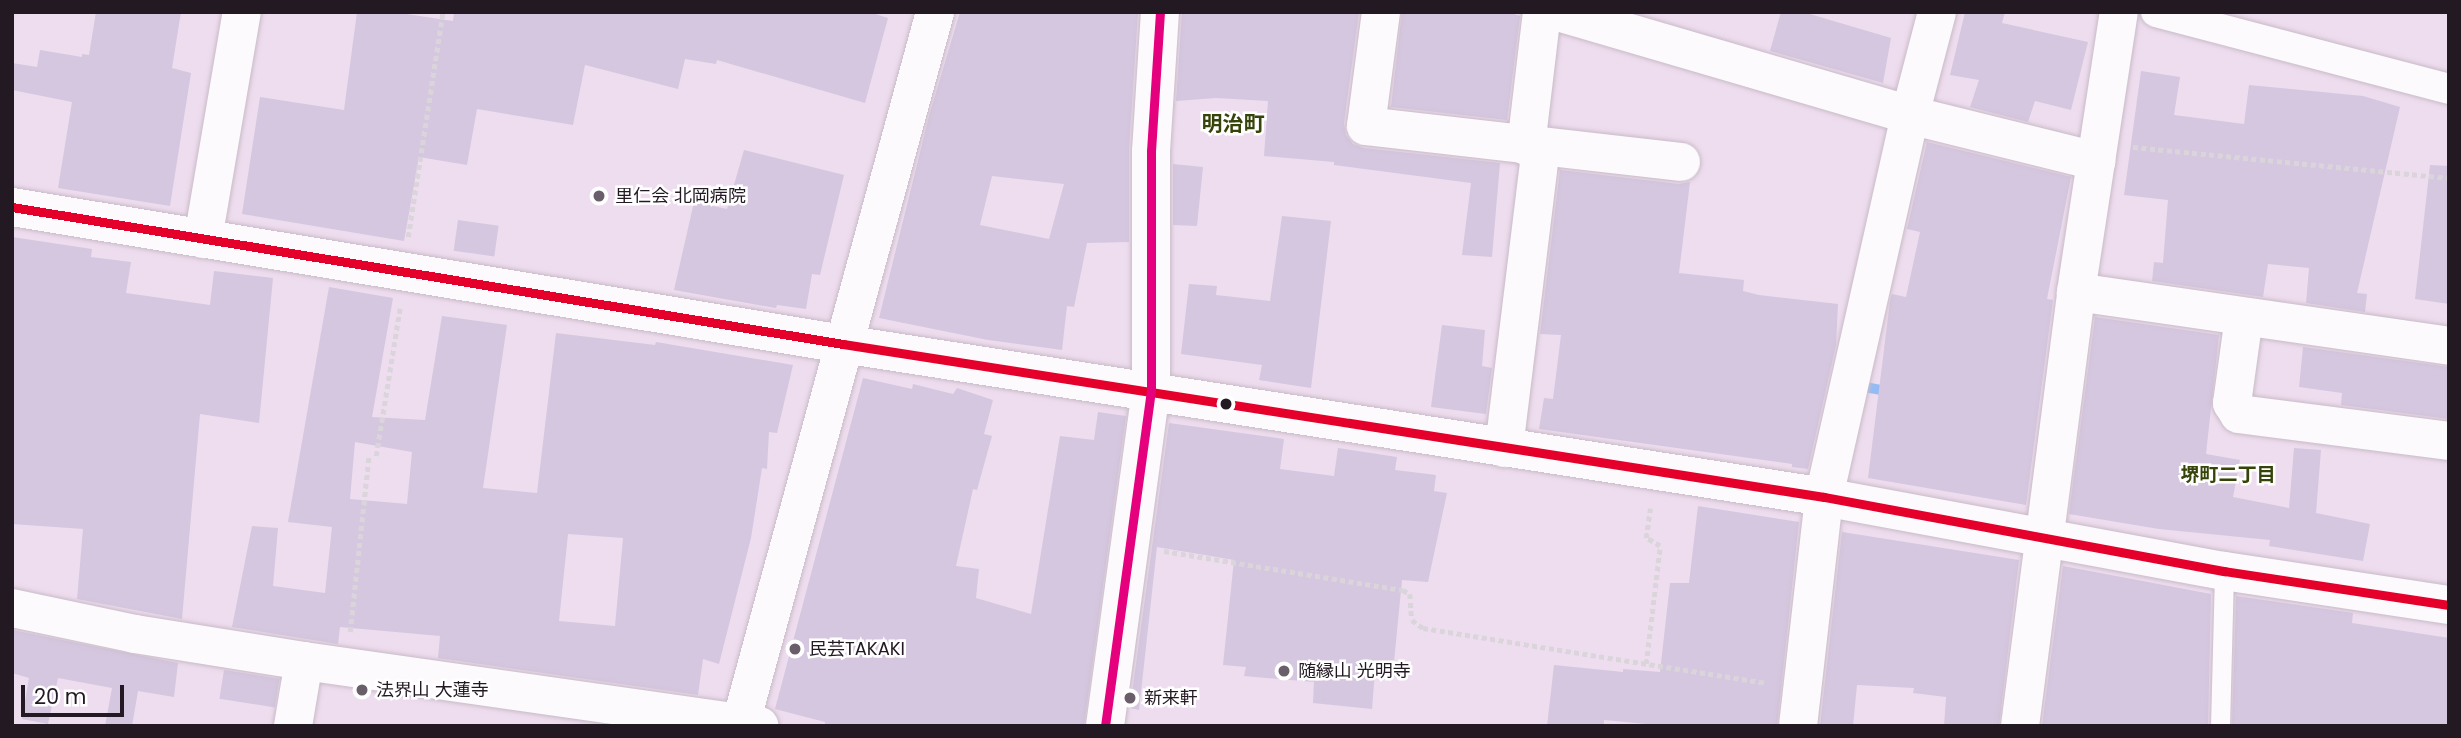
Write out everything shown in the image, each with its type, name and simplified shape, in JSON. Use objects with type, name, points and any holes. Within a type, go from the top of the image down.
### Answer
[{"type":"street","points":[[203,239],[242,12]]},
{"type":"street","points":[[12,608],[135,634],[304,661],[746,724],[844,344],[934,12]]},
{"type":"street","points":[[1105,726],[1151,391],[1151,151],[1160,12]]},
{"type":"street","points":[[1381,12],[1366,126],[1681,162]]},
{"type":"street","points":[[1504,448],[1534,147],[1542,12]]},
{"type":"street","points":[[1558,12],[1910,115],[2097,153]]},
{"type":"street","points":[[1798,726],[1824,497],[1910,115],[1937,12]]},
{"type":"street","points":[[2020,726],[2076,292],[2119,12]]},
{"type":"street","points":[[2156,12],[2449,89]]},
{"type":"street","points":[[12,207],[203,239],[402,288],[844,344],[1151,391],[1824,497],[2224,571],[2449,605]]},
{"type":"street","points":[[2076,292],[2449,346]]},
{"type":"street","points":[[2244,317],[2232,403],[2239,414],[2449,441]]},
{"type":"street","points":[[293,726],[304,661]]},
{"type":"lane","points":[[2220,726],[2224,571]]},
{"type":"path","points":[[376,456],[443,12]]},
{"type":"path","points":[[2097,153],[2449,178]]},
{"type":"path","points":[[346,667],[369,455]]},
{"type":"path","points":[[1646,664],[1660,546],[1646,538],[1650,503]]},
{"type":"path","points":[[1128,547],[1403,590],[1410,594],[1412,620],[1423,628],[1802,688]]},
{"type":"building","points":[[96,12],[181,12],[172,68],[191,73],[170,206],[58,188],[72,102],[12,90],[12,63],[37,67],[40,50],[82,57],[82,54],[89,55]]},
{"type":"building","points":[[357,12],[393,12],[453,21],[454,12],[869,12],[888,18],[865,103],[717,60],[716,64],[685,59],[678,89],[585,65],[573,125],[477,109],[467,165],[419,157],[404,241],[242,214],[260,97],[344,110]]},
{"type":"building","points":[[960,12],[1138,12],[1129,150],[1129,242],[1087,243],[1074,307],[1067,306],[1062,350],[988,340],[879,318],[929,116]],"holes":[[[992,176],[1064,184],[1049,239],[980,225]]]},
{"type":"building","points":[[1182,12],[1359,12],[1344,123],[1346,135],[1353,144],[1364,148],[1500,163],[1492,257],[1462,255],[1471,183],[1334,165],[1334,162],[1264,156],[1268,101],[1216,98],[1176,101]]},
{"type":"building","points":[[1402,12],[1508,12],[1520,16],[1507,120],[1391,107]]},
{"type":"building","points":[[1781,12],[1803,12],[1891,38],[1883,83],[1770,51]]},
{"type":"building","points":[[1965,12],[2005,12],[2002,23],[2088,42],[2071,110],[2035,101],[2028,122],[1970,107],[1979,80],[1950,75]]},
{"type":"building","points":[[2141,71],[2180,77],[2174,115],[2244,124],[2249,85],[2363,96],[2400,107],[2357,293],[2367,294],[2365,312],[2306,303],[2309,268],[2268,264],[2263,297],[2152,281],[2154,262],[2163,263],[2168,200],[2124,195]]},
{"type":"building","points":[[1927,142],[2071,177],[2047,299],[2053,300],[2026,505],[1868,478],[1890,301],[1892,294],[1906,297],[1920,232],[1907,229]]},
{"type":"building","points":[[744,150],[844,175],[820,275],[812,274],[806,309],[777,305],[776,308],[674,290],[694,202],[727,209]]},
{"type":"building","points":[[1173,164],[1203,167],[1197,226],[1173,225]]},
{"type":"building","points":[[2430,165],[2449,166],[2449,304],[2415,299]]},
{"type":"building","points":[[1560,170],[1679,184],[1690,182],[1679,273],[1744,280],[1743,291],[1759,295],[1838,304],[1836,345],[1808,469],[1792,467],[1792,464],[1539,429],[1544,398],[1553,399],[1561,335],[1540,334]]},
{"type":"building","points":[[1282,216],[1331,221],[1311,388],[1259,380],[1262,365],[1181,354],[1189,284],[1217,286],[1216,295],[1270,301]]},
{"type":"building","points":[[458,220],[499,226],[494,256],[454,251]]},
{"type":"building","points":[[12,237],[92,249],[91,257],[131,262],[126,293],[210,305],[214,271],[273,278],[259,423],[200,414],[182,619],[77,599],[83,529],[12,524]]},
{"type":"building","points":[[329,287],[393,298],[372,417],[425,420],[442,316],[507,325],[483,488],[537,493],[556,333],[655,345],[656,342],[793,365],[777,433],[769,432],[767,469],[762,468],[751,538],[719,664],[703,659],[698,695],[438,658],[440,636],[340,627],[338,644],[232,627],[252,526],[278,528],[273,586],[325,593],[332,527],[288,522]],"holes":[[[355,442],[412,452],[407,504],[350,499]],[[568,534],[623,538],[615,626],[559,621]]]},
{"type":"building","points":[[2095,317],[2219,335],[2206,454],[2240,460],[2233,497],[2289,508],[2294,448],[2321,450],[2316,513],[2370,524],[2363,561],[2269,546],[2270,540],[2159,529],[2069,514]]},
{"type":"building","points":[[1442,325],[1485,330],[1482,366],[1492,368],[1486,414],[1431,407]]},
{"type":"building","points":[[2303,347],[2449,367],[2449,419],[2341,405],[2342,393],[2299,387]]},
{"type":"building","points":[[863,378],[912,389],[913,384],[953,394],[957,388],[993,400],[984,434],[992,436],[977,490],[973,489],[956,566],[979,569],[976,598],[1031,614],[1060,436],[1094,440],[1098,412],[1126,416],[1084,726],[825,726],[825,722],[775,709]]},
{"type":"building","points":[[1169,423],[1284,439],[1280,469],[1334,476],[1338,448],[1397,457],[1395,470],[1436,475],[1434,491],[1447,493],[1428,582],[1402,580],[1393,672],[1375,671],[1372,709],[1313,703],[1314,682],[1244,676],[1246,667],[1223,665],[1234,560],[1157,547],[1139,710],[1130,708]]},
{"type":"building","points":[[1698,506],[1799,522],[1777,726],[1668,726],[1604,720],[1604,726],[1547,726],[1554,665],[1623,672],[1623,669],[1660,672],[1670,583],[1689,583]]},
{"type":"building","points":[[1842,532],[2019,560],[1999,726],[1944,726],[1946,697],[1913,693],[1914,688],[1857,685],[1853,726],[1820,726]]},
{"type":"building","points":[[2063,566],[2211,594],[2208,726],[2042,726]]},
{"type":"building","points":[[2236,596],[2353,613],[2352,623],[2449,638],[2449,726],[2232,726]]},
{"type":"building","points":[[12,630],[178,663],[174,697],[138,691],[132,726],[105,726],[112,688],[58,678],[48,724],[22,719],[29,678],[12,673]]},
{"type":"building","points":[[224,670],[279,679],[275,707],[219,699]]},
{"type":"waterway","points":[[1860,386],[1890,392]]},
{"type":"transit line","points":[[1105,726],[1151,392],[1151,151],[1160,12]]},
{"type":"transit line","points":[[12,207],[843,344],[1824,497],[2224,571],[2449,605]]},
{"type":"place","name":"里仁会 北岡病院","points":[[599,196]]},
{"type":"place","name":"民芸TAKAKI","points":[[795,649]]},
{"type":"place","name":"随縁山 光明寺","points":[[1284,671]]},
{"type":"place","name":"法界山 大蓮寺","points":[[362,690]]},
{"type":"place","name":"新来軒","points":[[1130,698]]},
{"type":"district","name":"明治町","points":[[1233,124]]},
{"type":"district","name":"堺町二丁目","points":[[2228,475]]}]
